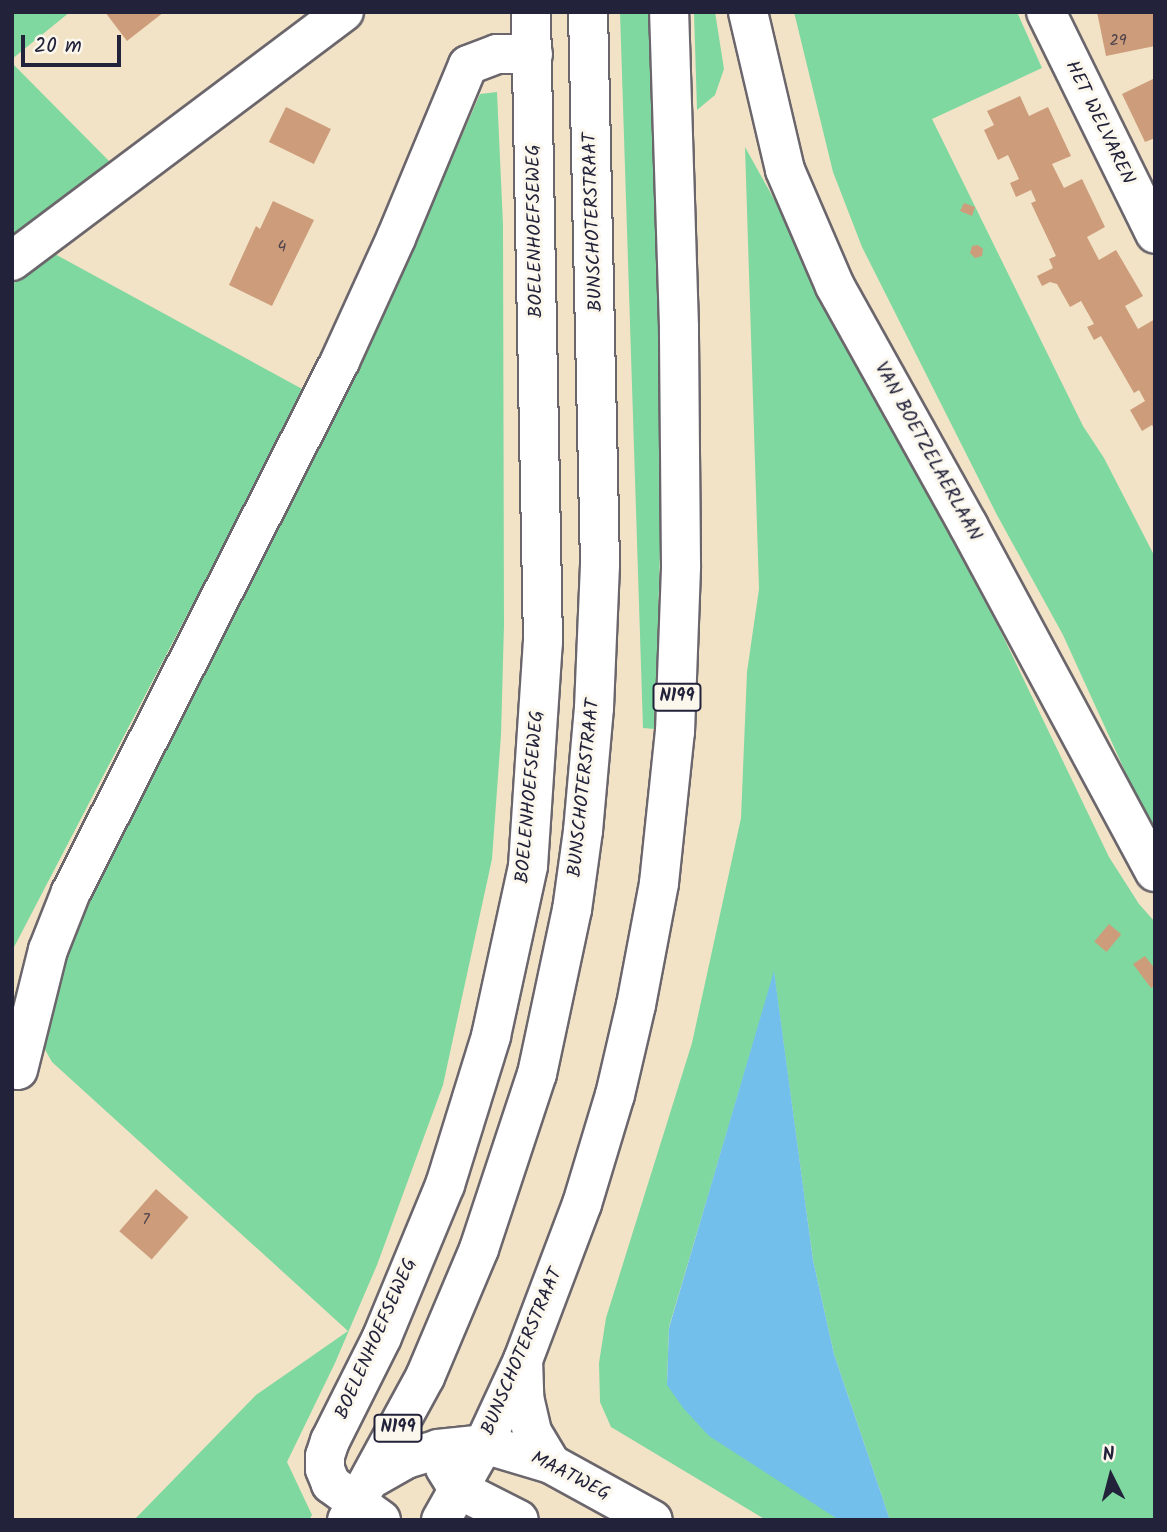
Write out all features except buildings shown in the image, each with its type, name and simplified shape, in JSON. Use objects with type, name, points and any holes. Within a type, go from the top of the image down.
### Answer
[{"type":"street","points":[[12,261],[344,12]]},
{"type":"street","name":"BOELENHOEFSEWEG","points":[[364,1505],[331,1483],[325,1469],[325,1456],[382,1336],[445,1185],[491,1036],[528,866],[543,643],[531,12]]},
{"type":"street","name":"BUNSCHOTERSTRAAT","points":[[364,1505],[425,1377],[483,1237],[537,1074],[558,986],[583,831],[594,708],[600,565],[588,12]]},
{"type":"street","name":"BUNSCHOTERSTRAAT","points":[[449,1504],[484,1444],[523,1360],[582,1204],[615,1095],[636,1005],[664,842],[675,732],[681,565],[679,327],[669,12]]},
{"type":"street","name":"VAN BOETZELAERLAAN","points":[[748,12],[785,170],[835,286],[968,524],[1155,872]]},
{"type":"street","name":"HET WELVAREN","points":[[1046,12],[1155,234]]},
{"type":"street","points":[[18,1070],[48,950],[71,892],[340,361],[468,65],[497,54],[533,54]]},
{"type":"street","points":[[523,1360],[524,1397],[532,1432],[551,1464]]},
{"type":"street","points":[[425,1377],[449,1504],[519,1520]]},
{"type":"street","points":[[364,1505],[406,1459],[438,1450],[484,1444]]},
{"type":"street","name":"MAATWEG","points":[[484,1444],[551,1464],[653,1520]]},
{"type":"green space","points":[[12,12],[70,12],[12,59]]},
{"type":"green space","points":[[620,12],[650,12],[662,479],[655,729],[643,728]]},
{"type":"green space","points":[[694,12],[715,12],[724,69],[715,95],[697,110]]},
{"type":"green space","points":[[794,12],[1017,12],[1042,68],[932,119],[1083,426],[1104,458],[1155,557],[1155,837],[1063,635],[997,515],[862,247],[833,172]]},
{"type":"green space","points":[[12,63],[112,164],[12,242]]},
{"type":"green space","points":[[497,92],[503,225],[504,625],[501,735],[492,859],[443,1085],[377,1265],[335,1363],[287,1462],[312,1515],[309,1520],[134,1520],[256,1395],[348,1331],[52,1062],[39,1039],[46,966],[366,343],[416,241],[480,94]]},
{"type":"green space","points":[[745,147],[805,255],[872,389],[999,628],[1109,857],[1139,904],[1155,922],[1155,1520],[890,1520],[834,1354],[813,1260],[774,973],[669,1327],[667,1384],[786,1483],[839,1520],[766,1520],[611,1427],[600,1402],[599,1363],[606,1318],[692,1043],[741,818],[747,672],[759,589]]},
{"type":"green space","points":[[53,253],[304,390],[12,951],[12,285]]},
{"type":"water","points":[[774,971],[813,1260],[834,1354],[890,1520],[839,1520],[709,1436],[684,1409],[667,1385],[669,1328]]}]
